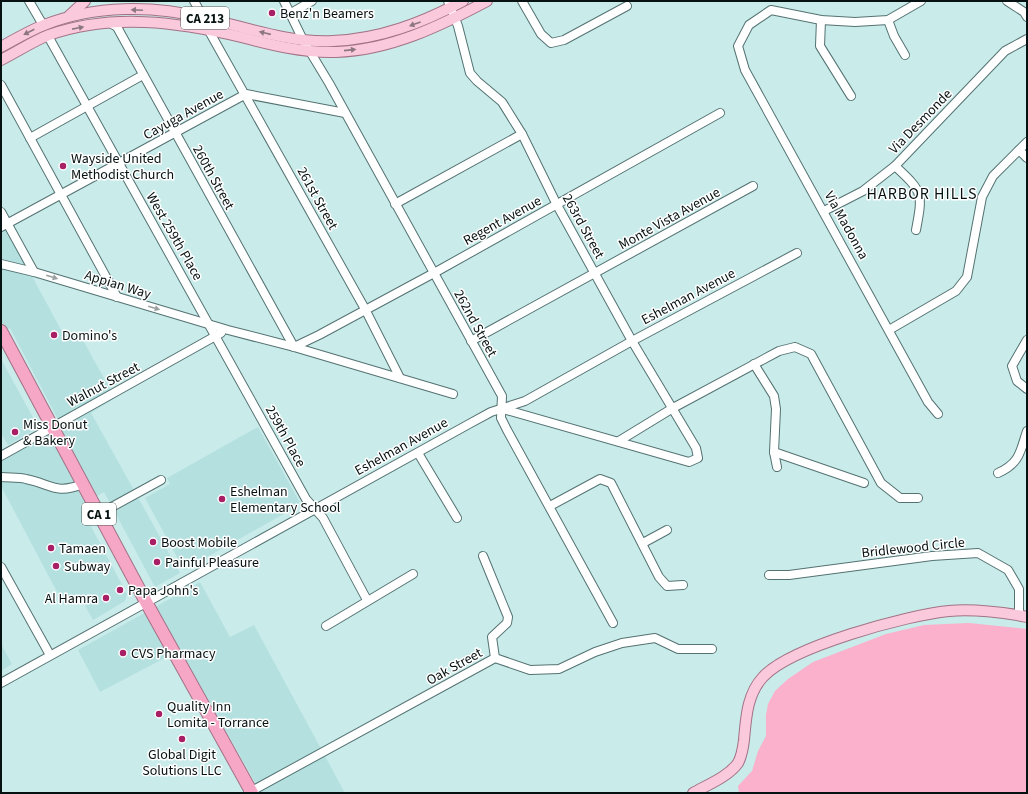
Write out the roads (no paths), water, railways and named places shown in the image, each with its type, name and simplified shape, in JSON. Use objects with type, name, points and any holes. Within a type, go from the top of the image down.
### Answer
[{"type":"highway","name":"CA 1","points":[[1,331],[146,602],[250,792]]},
{"type":"main road","points":[[69,16],[85,1]]},
{"type":"main road","name":"CA 213","points":[[1,47],[43,25],[104,5],[203,17],[268,34],[303,40],[332,41],[360,39],[380,34],[425,20],[449,4],[463,1]]},
{"type":"main road","name":"CA 213","points":[[1,60],[48,36],[83,27],[110,23],[159,22],[209,31],[283,48],[337,52],[361,49],[410,38],[455,18],[487,1]]},
{"type":"main road","points":[[104,5],[110,23]]},
{"type":"main road","points":[[693,793],[730,771],[738,763],[742,753],[750,698],[762,678],[779,664],[826,644],[892,622],[926,614],[950,611],[1023,616]]},
{"type":"street","points":[[29,1],[43,25]]},
{"type":"street","points":[[194,1],[203,17]]},
{"type":"street","name":"262nd Street","points":[[284,1],[303,40],[311,51],[502,396],[501,418],[506,430],[550,506],[614,623]]},
{"type":"street","points":[[291,13],[312,1]]},
{"type":"street","points":[[522,1],[542,34],[551,43],[564,40],[627,6]]},
{"type":"street","points":[[851,96],[820,46],[821,20],[855,22],[888,20],[920,1]]},
{"type":"street","points":[[1007,1],[1024,12],[1027,17]]},
{"type":"street","name":"263rd Street","points":[[449,4],[455,18],[470,73],[477,81],[502,102],[522,134],[557,205],[632,341],[696,448],[698,458],[689,462],[619,441]]},
{"type":"street","name":"Via Madonna","points":[[821,20],[771,10],[749,25],[738,46],[745,70],[928,402],[938,414]]},
{"type":"street","points":[[888,20],[894,36],[905,55]]},
{"type":"street","name":"260th Street","points":[[110,23],[117,26],[294,346]]},
{"type":"street","name":"261st Street","points":[[209,31],[246,94],[365,309],[400,378]]},
{"type":"street","name":"West 259th Place","points":[[48,36],[209,324]]},
{"type":"street","name":"Via Desmonde","points":[[824,211],[863,192],[895,166],[1005,51],[1027,39]]},
{"type":"street","points":[[30,138],[144,75]]},
{"type":"street","points":[[1,85],[117,297]]},
{"type":"street","name":"Cayuga Avenue","points":[[4,226],[246,94],[345,113]]},
{"type":"street","name":"Regent Avenue","points":[[294,346],[319,335],[434,273],[720,113]]},
{"type":"street","points":[[395,204],[522,134]]},
{"type":"street","points":[[889,330],[956,291],[968,277],[982,197],[993,176],[1027,142]]},
{"type":"street","points":[[1019,150],[1027,158]]},
{"type":"street","points":[[895,166],[916,186],[921,201],[916,230]]},
{"type":"street","name":"Monte Vista Avenue","points":[[471,341],[753,186]]},
{"type":"street","points":[[1,212],[4,226],[34,272]]},
{"type":"street","name":"Eshelman Avenue","points":[[1,682],[418,453],[468,424],[501,408],[525,401],[632,341],[797,253]]},
{"type":"street","name":"Appian Way","points":[[1,264],[34,272],[228,330],[294,346],[453,394]]},
{"type":"street","name":"259th Place","points":[[209,324],[306,498],[323,518],[367,600]]},
{"type":"street","points":[[217,336],[228,330]]},
{"type":"street","name":"Walnut Street","points":[[1,456],[52,426],[130,385],[217,336]]},
{"type":"street","points":[[1027,340],[1012,366],[1017,381],[1027,389]]},
{"type":"street","points":[[501,408],[619,441],[673,408],[754,364],[779,351],[795,347],[811,354],[880,484],[900,498],[918,498]]},
{"type":"street","points":[[754,364],[774,396],[776,409],[774,452],[777,467]]},
{"type":"street","points":[[998,473],[1009,468],[1018,458],[1027,431]]},
{"type":"street","points":[[774,452],[864,483]]},
{"type":"street","points":[[418,453],[457,518]]},
{"type":"street","points":[[1,477],[26,479],[61,489],[73,488],[83,484]]},
{"type":"street","points":[[550,506],[600,479],[612,483],[663,583],[670,586],[683,585]]},
{"type":"street","points":[[99,514],[161,480]]},
{"type":"street","points":[[643,543],[667,530]]},
{"type":"street","name":"Bridlewood Circle","points":[[769,575],[789,575],[932,556],[978,553],[1008,570],[1019,589],[1023,616]]},
{"type":"street","points":[[483,556],[508,617],[507,623],[492,637],[495,658]]},
{"type":"street","points":[[1,567],[50,655]]},
{"type":"street","points":[[326,626],[356,609],[367,600],[413,574]]},
{"type":"street","name":"Oak Street","points":[[250,792],[495,658],[530,670],[559,669],[595,652],[622,643],[655,638],[678,649],[712,650]]},
{"type":"place","name":"Benz'n Beamers","points":[[272,13]]},
{"type":"place","name":"Wayside United Methodist Church","points":[[63,166]]},
{"type":"place","name":"Domino's","points":[[54,335]]},
{"type":"place","name":"Miss Donut & Bakery","points":[[15,432]]},
{"type":"place","name":"Eshelman Elementary School","points":[[222,499]]},
{"type":"place","name":"Boost Mobile","points":[[153,542]]},
{"type":"place","name":"Tamaen","points":[[51,548]]},
{"type":"place","name":"Painful Pleasure","points":[[157,562]]},
{"type":"place","name":"Subway","points":[[56,566]]},
{"type":"place","name":"Papa John's","points":[[120,590]]},
{"type":"place","name":"Al Hamra","points":[[106,598]]},
{"type":"place","name":"CVS Pharmacy","points":[[123,653]]},
{"type":"place","name":"Quality Inn Lomita - Torrance","points":[[159,714]]},
{"type":"place","name":"Global Digit Solutions LLC","points":[[182,739]]},
{"type":"district","name":"HARBOR HILLS","points":[[922,193]]}]
